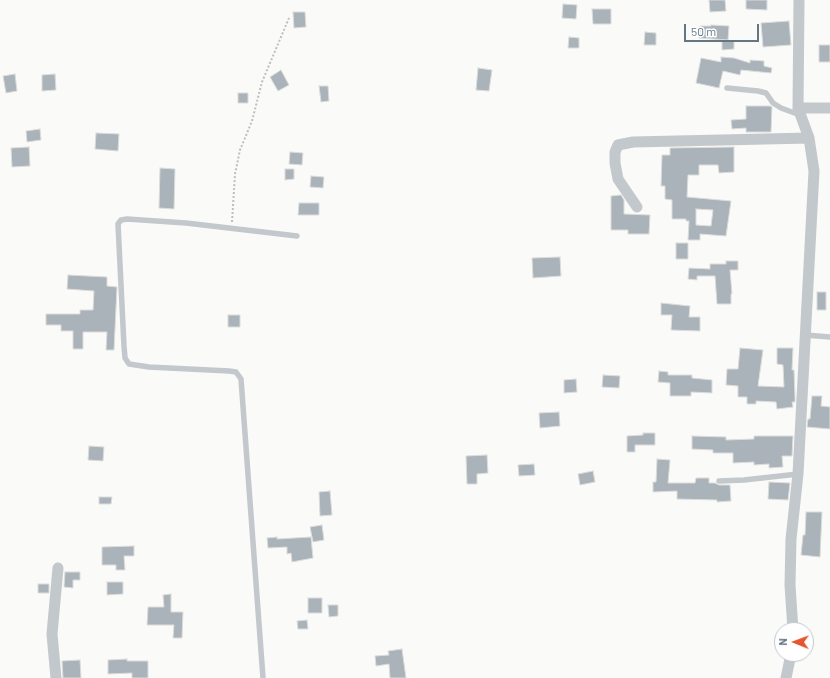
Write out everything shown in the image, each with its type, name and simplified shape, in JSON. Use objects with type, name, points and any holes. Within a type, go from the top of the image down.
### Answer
[{"type":"street","points":[[792,622],[790,585],[791,539],[798,474],[814,170],[809,138],[799,112],[799,0]]},
{"type":"street","points":[[799,112],[830,108]]},
{"type":"street","points":[[637,207],[618,179],[615,163],[615,152],[618,145],[634,142],[809,138]]},
{"type":"street","points":[[56,678],[52,634],[58,568]]},
{"type":"street","points":[[786,678],[789,662]]},
{"type":"lane","points":[[726,88],[766,93],[773,103],[781,108],[799,112]]},
{"type":"lane","points":[[264,678],[241,379],[236,372],[230,371],[149,367],[129,364],[125,358],[124,346],[118,224],[121,220],[127,219],[186,223],[297,236]]},
{"type":"lane","points":[[806,335],[830,337]]},
{"type":"lane","points":[[720,481],[798,474]]},
{"type":"path","points":[[232,229],[235,174],[240,150],[252,121],[262,82],[289,18]]},
{"type":"building","points":[[709,0],[725,0],[726,11],[710,12]]},
{"type":"building","points":[[746,0],[767,0],[767,10],[746,9]]},
{"type":"building","points":[[563,4],[577,5],[576,19],[562,18]]},
{"type":"building","points":[[592,9],[611,9],[611,24],[593,24]]},
{"type":"building","points":[[293,12],[305,12],[306,27],[294,28]]},
{"type":"building","points":[[789,21],[791,45],[763,47],[761,23]]},
{"type":"building","points":[[700,26],[729,26],[728,40],[699,38]]},
{"type":"building","points":[[645,32],[656,33],[656,45],[644,45]]},
{"type":"building","points":[[569,37],[579,38],[579,48],[568,48]]},
{"type":"building","points":[[722,40],[734,41],[734,49],[722,50]]},
{"type":"building","points":[[819,45],[830,45],[830,62],[819,62]]},
{"type":"building","points":[[721,57],[734,58],[750,63],[750,60],[764,61],[764,66],[772,68],[771,73],[741,70],[740,75],[723,71],[719,88],[696,83],[701,58],[721,62]]},
{"type":"building","points":[[478,68],[492,70],[489,91],[476,90]]},
{"type":"building","points":[[281,70],[289,85],[278,91],[270,77]]},
{"type":"building","points":[[15,74],[17,91],[6,93],[3,76]]},
{"type":"building","points":[[55,74],[56,90],[42,91],[42,75]]},
{"type":"building","points":[[319,86],[328,86],[329,101],[321,102]]},
{"type":"building","points":[[238,93],[248,93],[248,103],[238,103]]},
{"type":"building","points":[[746,106],[772,107],[771,132],[746,132],[746,128],[732,129],[731,120],[746,119]]},
{"type":"building","points":[[40,129],[41,140],[27,142],[26,131]]},
{"type":"building","points":[[96,133],[119,134],[118,151],[95,149]]},
{"type":"building","points":[[29,147],[30,166],[12,167],[11,148]]},
{"type":"building","points":[[734,147],[734,172],[719,173],[718,165],[699,165],[699,175],[688,175],[687,197],[731,201],[726,236],[700,234],[700,240],[688,240],[689,221],[686,221],[686,219],[672,219],[672,200],[665,199],[665,186],[661,186],[662,155],[670,155],[670,148]],"holes":[[[696,209],[713,210],[711,226],[696,225]]]},
{"type":"building","points":[[290,152],[303,153],[302,165],[289,164]]},
{"type":"building","points":[[160,168],[175,169],[174,209],[159,208]]},
{"type":"building","points":[[285,169],[294,169],[294,179],[285,180]]},
{"type":"building","points":[[311,176],[324,177],[323,188],[310,187]]},
{"type":"building","points":[[621,195],[624,200],[624,214],[650,215],[649,234],[628,234],[628,230],[611,230],[611,196]]},
{"type":"building","points":[[299,203],[319,203],[319,215],[298,215]]},
{"type":"building","points":[[676,243],[688,243],[688,259],[676,259]]},
{"type":"building","points":[[560,257],[561,276],[533,278],[532,258]]},
{"type":"building","points":[[726,261],[738,261],[738,270],[730,270],[732,294],[731,304],[717,304],[715,276],[697,276],[697,280],[688,279],[689,268],[710,269],[710,264],[726,264]]},
{"type":"building","points":[[68,275],[107,277],[107,286],[117,287],[114,350],[106,350],[107,332],[83,332],[83,349],[73,349],[73,331],[61,331],[61,325],[46,325],[46,314],[80,314],[80,310],[93,310],[94,291],[67,289]]},
{"type":"building","points":[[817,292],[826,292],[826,310],[817,310]]},
{"type":"building","points":[[661,303],[690,306],[689,317],[700,317],[700,331],[671,330],[672,315],[661,315]]},
{"type":"building","points":[[228,315],[240,315],[240,327],[228,327]]},
{"type":"building","points":[[740,348],[763,350],[758,386],[784,387],[783,365],[777,364],[777,348],[793,348],[792,370],[794,370],[795,402],[792,402],[793,407],[777,409],[776,402],[756,401],[756,404],[747,404],[747,397],[738,397],[738,386],[726,385],[727,369],[738,369]]},
{"type":"building","points":[[659,371],[668,372],[668,375],[692,375],[692,378],[712,380],[712,393],[691,392],[691,396],[670,396],[670,383],[658,382]]},
{"type":"building","points":[[603,375],[620,376],[619,388],[602,387]]},
{"type":"building","points":[[576,379],[577,392],[564,393],[564,380]]},
{"type":"building","points":[[812,396],[822,396],[821,406],[830,407],[830,429],[807,427],[808,419],[810,419]]},
{"type":"building","points":[[559,412],[560,426],[540,428],[539,413]]},
{"type":"building","points":[[643,433],[655,433],[655,445],[635,445],[635,452],[627,452],[627,436],[643,435]]},
{"type":"building","points":[[692,436],[726,437],[726,440],[754,439],[754,436],[793,436],[792,456],[782,456],[783,467],[769,468],[769,464],[754,465],[754,462],[733,463],[733,453],[713,453],[713,450],[692,449]]},
{"type":"building","points":[[89,446],[104,447],[103,461],[88,460]]},
{"type":"building","points":[[487,455],[488,473],[477,474],[477,484],[467,484],[466,456]]},
{"type":"building","points":[[657,459],[670,460],[668,483],[695,483],[696,478],[709,478],[709,483],[730,485],[731,501],[717,502],[717,500],[677,499],[677,491],[653,492],[653,482],[656,482]]},
{"type":"building","points":[[534,464],[535,475],[519,476],[518,465]]},
{"type":"building","points":[[593,471],[595,482],[580,485],[578,474]]},
{"type":"building","points":[[769,482],[790,483],[788,500],[768,499]]},
{"type":"building","points":[[330,491],[332,515],[320,516],[319,492]]},
{"type":"building","points":[[99,497],[112,497],[111,504],[99,504]]},
{"type":"building","points":[[806,512],[822,512],[820,557],[801,555],[803,535],[805,535]]},
{"type":"building","points":[[322,525],[324,540],[313,542],[310,527]]},
{"type":"building","points":[[277,537],[277,539],[311,537],[313,558],[292,562],[291,553],[287,554],[287,547],[268,548],[267,538]]},
{"type":"building","points":[[134,546],[134,556],[124,556],[125,570],[116,570],[116,565],[102,565],[102,547]]},
{"type":"building","points":[[65,572],[80,572],[80,580],[73,580],[73,588],[64,587]]},
{"type":"building","points":[[107,582],[123,582],[123,594],[107,595]]},
{"type":"building","points":[[38,584],[49,584],[49,593],[38,593]]},
{"type":"building","points":[[171,594],[171,612],[183,612],[182,638],[173,638],[174,625],[147,625],[148,607],[164,607],[163,595]]},
{"type":"building","points":[[308,598],[322,598],[322,613],[308,613]]},
{"type":"building","points":[[328,605],[338,605],[338,616],[329,617]]},
{"type":"building","points":[[307,620],[308,629],[298,629],[297,621]]},
{"type":"building","points":[[402,649],[406,678],[390,678],[389,664],[376,666],[375,656],[389,655],[388,651]]},
{"type":"building","points":[[127,659],[127,661],[148,661],[148,678],[132,678],[132,673],[108,674],[108,660]]},
{"type":"building","points":[[80,660],[81,678],[63,678],[62,661]]}]
